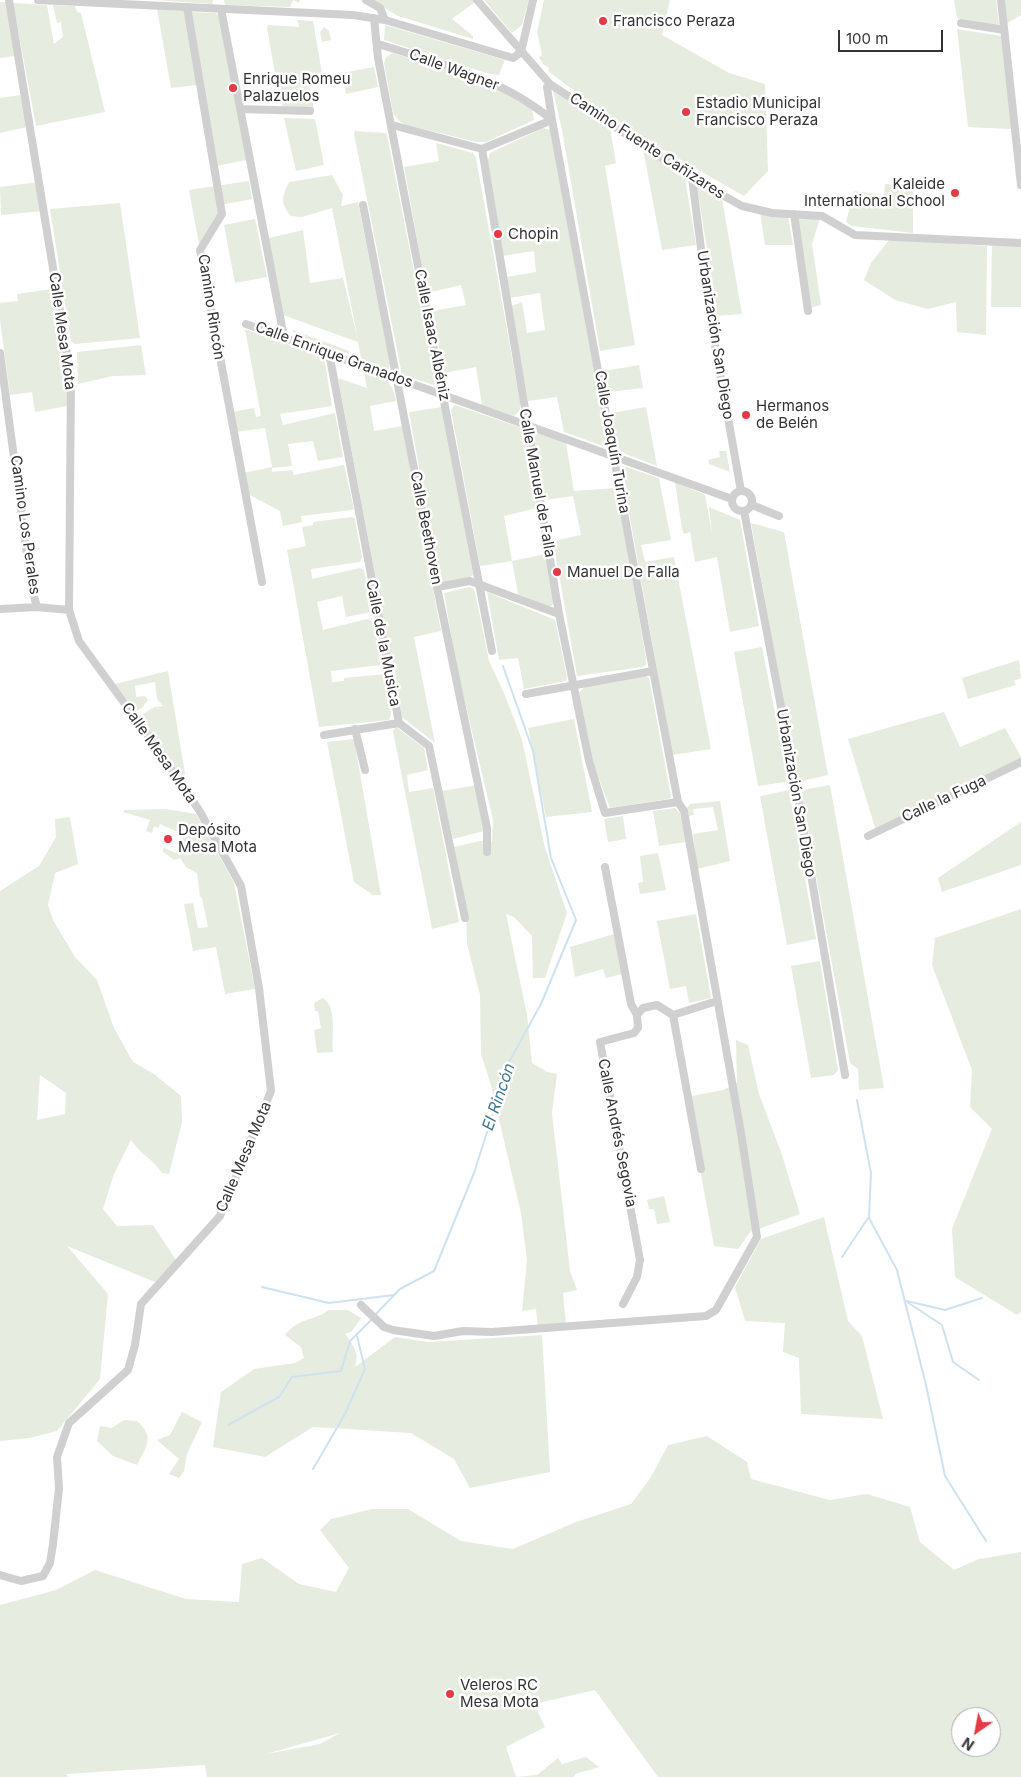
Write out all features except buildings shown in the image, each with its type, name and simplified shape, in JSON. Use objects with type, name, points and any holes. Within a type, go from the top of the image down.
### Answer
[{"type":"street","name":"Calle Mesa Mota","points":[[0,1575],[21,1581],[43,1576],[50,1563],[59,1488],[57,1457],[69,1422],[128,1370],[135,1345],[141,1304],[220,1216],[271,1091],[259,988],[241,886],[199,810],[79,641],[69,610],[71,378],[9,0]]},
{"type":"street","points":[[38,0],[353,15],[385,20],[513,58],[521,52],[533,0]]},
{"type":"street","points":[[366,0],[380,8],[385,20]]},
{"type":"street","name":"Camino Fuente Cañizares","points":[[477,0],[550,84],[692,178],[742,206],[772,213],[822,216],[855,235],[1021,243]]},
{"type":"street","points":[[1001,0],[1021,185]]},
{"type":"street","name":"Camino Rincón","points":[[187,7],[222,214],[200,250],[262,582]]},
{"type":"street","points":[[221,9],[284,337]]},
{"type":"street","name":"Calle Isaac Albéniz","points":[[374,18],[378,58],[492,651]]},
{"type":"street","points":[[961,24],[1004,30]]},
{"type":"street","name":"Calle Wagner","points":[[378,44],[479,76],[534,106],[552,120]]},
{"type":"street","name":"Calle Joaquín Turina","points":[[361,1305],[384,1327],[434,1336],[463,1331],[492,1332],[706,1316],[716,1310],[757,1237],[754,1208],[684,811],[678,802],[552,120],[547,87],[550,84]]},
{"type":"street","points":[[240,109],[310,111]]},
{"type":"street","points":[[392,125],[482,149],[552,120]]},
{"type":"street","name":"Calle Manuel de Falla","points":[[482,149],[560,614],[589,760],[605,813],[678,802]]},
{"type":"street","name":"Urbanización San Diego","points":[[692,178],[709,311],[741,491]]},
{"type":"street","name":"Calle Beethoven","points":[[362,205],[398,378],[437,587],[487,828],[487,852]]},
{"type":"street","points":[[794,214],[808,311]]},
{"type":"street","name":"Calle Enrique Granados","points":[[246,324],[615,455],[732,499]]},
{"type":"street","name":"Camino Los Perales","points":[[0,353],[32,584],[37,607]]},
{"type":"street","name":"Calle de la Musica","points":[[329,353],[399,723],[429,746],[464,918]]},
{"type":"street","points":[[741,491],[750,495],[752,505],[744,512],[734,508],[732,499],[736,493],[741,491]]},
{"type":"street","points":[[752,505],[779,516]]},
{"type":"street","name":"Urbanización San Diego","points":[[744,512],[796,786],[845,1075]]},
{"type":"street","points":[[437,587],[470,581],[560,614]]},
{"type":"street","points":[[0,609],[37,607],[69,610]]},
{"type":"street","points":[[526,694],[653,671]]},
{"type":"street","points":[[324,735],[399,723]]},
{"type":"street","points":[[355,729],[364,770]]},
{"type":"street","name":"Calle la Fuga","points":[[868,836],[1021,762]]},
{"type":"street","points":[[605,867],[631,1004],[637,1015],[643,1008],[658,1005],[673,1015],[701,1169]]},
{"type":"street","points":[[673,1015],[717,1001]]},
{"type":"street","name":"Calle Andrés Segovia","points":[[623,1304],[637,1276],[640,1260],[600,1042],[634,1033],[638,1028],[637,1015]]},
{"type":"shaded area","points":[[155,0],[213,0],[212,4]]},
{"type":"shaded area","points":[[224,0],[293,0],[290,7],[225,5]]},
{"type":"shaded area","points":[[372,0],[473,0],[475,2],[452,19],[473,36],[473,39],[398,16]]},
{"type":"shaded area","points":[[484,0],[529,0],[522,25],[512,33]]},
{"type":"shaded area","name":"Estadio Municipal Francisco Peraza","points":[[544,0],[670,0],[662,35],[729,73],[765,84],[768,171],[744,196],[619,122],[571,89],[548,71],[549,68],[543,64],[539,57],[542,55],[537,32]]},
{"type":"shaded area","points":[[954,0],[996,0],[998,26],[957,18]]},
{"type":"shaded area","points":[[1005,0],[1021,0],[1021,15],[1007,23]]},
{"type":"shaded area","points":[[0,2],[6,2],[15,56],[0,58]]},
{"type":"shaded area","points":[[13,3],[47,5],[54,44],[63,37],[61,22],[57,23],[53,5],[75,6],[77,12],[81,13],[105,112],[36,126]]},
{"type":"shaded area","points":[[157,9],[184,11],[197,85],[171,88]]},
{"type":"shaded area","points":[[190,12],[216,13],[220,17],[247,160],[216,166]]},
{"type":"shaded area","points":[[297,20],[313,21],[323,79],[308,81],[314,109],[283,107],[279,96],[267,28],[268,25],[299,27]]},
{"type":"shaded area","points":[[385,25],[505,60],[499,75],[486,73],[384,40]]},
{"type":"shaded area","points":[[324,27],[329,31],[331,40],[322,42],[320,32]]},
{"type":"shaded area","points":[[957,29],[1001,36],[1011,129],[968,127]]},
{"type":"shaded area","points":[[393,53],[481,80],[532,109],[534,120],[486,142],[477,142],[406,125],[399,121],[393,113],[384,63],[386,57]]},
{"type":"shaded area","points":[[374,67],[378,87],[346,94],[342,73]]},
{"type":"shaded area","points":[[555,90],[610,128],[616,163],[605,166],[635,345],[600,351],[562,130],[553,91]]},
{"type":"shaded area","points":[[21,95],[27,127],[0,133],[0,98]]},
{"type":"shaded area","points":[[284,118],[315,119],[324,165],[296,171]]},
{"type":"shaded area","points":[[543,128],[550,130],[608,446],[606,447],[564,432],[557,397],[528,401],[511,306],[522,302],[527,333],[545,330],[540,293],[509,298],[506,277],[536,272],[534,251],[502,256],[487,163],[490,153]]},
{"type":"shaded area","points":[[355,131],[385,133],[387,135],[436,382],[434,385],[402,375],[354,134]]},
{"type":"shaded area","points":[[436,143],[473,153],[476,158],[520,402],[520,410],[514,416],[482,405],[476,367],[444,373],[432,311],[466,305],[461,285],[427,293],[404,167],[439,161]]},
{"type":"shaded area","points":[[643,149],[685,178],[696,245],[662,250]]},
{"type":"shaded area","points":[[332,175],[343,195],[341,206],[358,202],[390,364],[388,370],[362,362],[358,342],[283,315],[265,239],[303,230],[310,283],[343,278],[358,340],[332,208],[302,217],[291,216],[283,200],[289,182]]},
{"type":"shaded area","points":[[249,181],[252,199],[221,205],[222,214],[200,250],[189,190]]},
{"type":"shaded area","points":[[39,182],[44,211],[1,215],[0,187]]},
{"type":"shaded area","points":[[885,184],[913,186],[913,233],[852,226],[846,222],[854,191],[884,195]]},
{"type":"shaded area","points":[[697,187],[722,199],[742,314],[715,316],[712,280]]},
{"type":"shaded area","points":[[120,203],[140,338],[75,344],[71,341],[50,209]]},
{"type":"shaded area","points":[[760,212],[788,216],[793,245],[765,245]]},
{"type":"shaded area","points":[[796,217],[820,218],[812,244],[821,305],[809,308]]},
{"type":"shaded area","points":[[255,219],[267,277],[235,283],[224,225]]},
{"type":"shaded area","points":[[890,239],[987,246],[986,335],[957,332],[956,302],[928,309],[895,300],[864,280],[871,263]]},
{"type":"shaded area","points":[[992,245],[1021,245],[1021,307],[991,307]]},
{"type":"shaded area","points":[[52,289],[68,380],[67,406],[35,412],[32,392],[10,395],[0,320],[0,303],[18,301],[17,294]]},
{"type":"shaded area","points":[[245,329],[324,357],[332,406],[280,414],[283,425],[335,413],[343,457],[318,461],[313,441],[288,444],[292,466],[272,468],[272,472],[292,470],[294,475],[344,465],[354,509],[301,516],[302,522],[283,526],[280,511],[246,493],[243,473],[272,467],[265,428],[235,432],[232,412],[254,408],[256,417],[261,416]]},
{"type":"shaded area","points":[[293,330],[349,351],[349,354],[294,334]]},
{"type":"shaded area","points":[[141,345],[146,375],[113,376],[78,384],[77,352]]},
{"type":"shaded area","points":[[639,365],[643,388],[609,392],[604,371]]},
{"type":"shaded area","points":[[364,373],[386,381],[392,388],[396,401],[370,406],[374,431],[402,426],[441,631],[414,637],[435,743],[402,717],[338,378],[367,388]]},
{"type":"shaded area","points":[[455,405],[522,428],[524,431],[537,508],[504,516],[512,561],[480,566],[451,410]]},
{"type":"shaded area","points":[[442,407],[473,575],[453,583],[441,582],[439,577],[409,412]]},
{"type":"shaded area","points":[[646,407],[657,466],[618,451],[611,413]]},
{"type":"shaded area","points":[[541,433],[566,443],[574,491],[616,488],[646,658],[646,665],[642,667],[577,676],[553,541],[581,535],[573,496],[545,500],[534,439],[536,434]]},
{"type":"shaded area","points":[[719,451],[726,451],[730,472],[709,464],[708,460],[720,457]]},
{"type":"shaded area","points":[[623,466],[659,478],[671,540],[641,545],[645,562],[674,557],[711,749],[672,755],[626,495]]},
{"type":"shaded area","points":[[675,482],[705,495],[712,533],[709,507],[740,520],[759,626],[730,632],[717,557],[695,562],[690,532],[684,534],[682,529]]},
{"type":"shaded area","points":[[352,517],[355,519],[362,557],[360,562],[311,569],[312,579],[360,568],[364,570],[372,608],[371,612],[346,617],[342,596],[317,602],[323,630],[367,619],[373,622],[382,661],[380,665],[331,671],[332,682],[344,681],[344,678],[385,674],[391,714],[389,720],[319,727],[287,550],[306,546],[302,527],[313,525],[313,522]]},
{"type":"shaded area","points":[[751,523],[784,532],[828,775],[798,782]]},
{"type":"shaded area","points":[[546,554],[554,601],[552,606],[547,607],[518,594],[512,561]]},
{"type":"shaded area","points":[[469,587],[473,588],[475,592],[489,661],[504,693],[522,740],[545,848],[567,913],[545,978],[533,978],[532,936],[514,917],[506,914],[527,1015],[532,1063],[547,1072],[557,1074],[552,1113],[570,1271],[577,1290],[563,1293],[566,1325],[538,1328],[536,1309],[522,1311],[527,1260],[521,1213],[491,1085],[481,1054],[480,995],[467,944],[466,910],[454,847],[480,841],[492,842],[493,820],[456,664],[444,593]]},
{"type":"shaded area","points":[[487,592],[555,620],[567,677],[566,681],[524,689],[518,658],[499,660]]},
{"type":"shaded area","points":[[762,647],[788,778],[785,782],[758,786],[734,652]]},
{"type":"shaded area","points":[[1019,660],[1021,678],[1014,681],[1016,685],[968,699],[962,678]]},
{"type":"shaded area","points":[[168,671],[186,780],[183,781],[139,717],[154,707],[163,706],[157,699],[155,682],[135,686],[136,697],[145,696],[148,700],[142,708],[136,711],[115,684]]},
{"type":"shaded area","points":[[646,676],[649,678],[671,797],[610,808],[593,763],[579,693],[586,685]]},
{"type":"shaded area","points":[[944,712],[960,747],[1005,728],[1021,757],[1021,762],[876,831],[848,739]]},
{"type":"shaded area","points":[[574,719],[592,812],[546,817],[528,728]]},
{"type":"shaded area","points":[[396,727],[424,748],[428,770],[407,775],[409,792],[433,788],[459,922],[432,929],[393,731]]},
{"type":"shaded area","points":[[354,739],[381,895],[373,895],[354,882],[327,742]]},
{"type":"shaded area","points":[[478,785],[484,831],[453,839],[441,791]]},
{"type":"shaded area","points":[[830,785],[884,1088],[859,1090],[858,1069],[850,1063],[801,793],[802,790]]},
{"type":"shaded area","points":[[789,790],[816,939],[787,945],[760,796]]},
{"type":"shaded area","points":[[720,801],[730,861],[697,869],[693,834],[718,830],[713,807],[693,809],[694,815],[689,816],[687,808],[690,804]]},
{"type":"shaded area","points":[[675,808],[680,813],[686,842],[659,846],[653,811]]},
{"type":"shaded area","points":[[166,809],[196,814],[234,883],[255,989],[225,994],[216,947],[193,951],[184,904],[193,903],[198,928],[208,927],[200,896],[197,873],[186,867],[180,858],[174,860],[162,851],[164,848],[176,853],[184,835],[160,824],[158,828],[154,826],[152,833],[146,831],[150,820],[123,812],[124,810]]},
{"type":"shaded area","points":[[623,816],[626,839],[608,842],[604,819]]},
{"type":"shaded area","points":[[70,817],[78,864],[55,873],[48,905],[53,920],[75,957],[97,980],[114,1028],[133,1062],[154,1074],[181,1096],[182,1122],[169,1174],[162,1173],[131,1140],[114,1174],[103,1209],[117,1226],[153,1225],[176,1260],[155,1282],[67,1246],[108,1294],[100,1379],[57,1431],[30,1438],[0,1441],[0,891],[39,866],[56,837],[55,819]],"holes":[[[40,1075],[66,1093],[65,1114],[37,1120]]]},
{"type":"shaded area","points":[[1021,822],[1021,865],[942,892],[938,878]]},
{"type":"shaded area","points":[[658,853],[666,890],[640,894],[638,883],[643,882],[640,856]]},
{"type":"shaded area","points":[[1021,909],[1021,1312],[1017,1315],[955,1277],[952,1229],[992,1129],[970,1107],[972,1070],[932,965],[935,938]]},
{"type":"shaded area","points":[[696,914],[711,998],[689,1003],[686,986],[670,989],[657,921]]},
{"type":"shaded area","points":[[614,934],[622,974],[606,978],[603,969],[575,977],[570,947]]},
{"type":"shaded area","points":[[820,961],[838,1070],[834,1075],[811,1078],[791,966]]},
{"type":"shaded area","points":[[323,998],[331,1008],[333,1052],[317,1053],[314,1030],[321,1028],[318,1011],[315,1011],[314,1003]]},
{"type":"shaded area","points":[[736,1040],[748,1045],[759,1094],[781,1152],[800,1214],[750,1232],[738,1249],[714,1246],[687,1097],[723,1090],[737,1083]]},
{"type":"shaded area","points":[[664,1196],[670,1222],[657,1224],[654,1209],[649,1209],[647,1200]]},
{"type":"shaded area","points":[[824,1217],[848,1321],[862,1336],[883,1419],[801,1414],[799,1358],[783,1352],[785,1323],[745,1321],[735,1287],[761,1239]]},
{"type":"shaded area","points":[[329,1310],[348,1310],[361,1318],[352,1331],[345,1334],[356,1353],[355,1367],[395,1337],[428,1342],[542,1335],[550,1472],[470,1488],[454,1459],[411,1433],[313,1427],[265,1457],[213,1447],[221,1392],[254,1369],[295,1363],[304,1358],[301,1347],[285,1335],[295,1325]]},
{"type":"shaded area","points":[[182,1412],[202,1422],[187,1454],[184,1471],[179,1478],[169,1474],[179,1459],[157,1440],[170,1435]]},
{"type":"shaded area","points":[[124,1420],[137,1421],[143,1427],[148,1437],[148,1442],[137,1465],[113,1456],[97,1441],[100,1426],[112,1428]]},
{"type":"shaded area","points":[[707,1436],[747,1462],[751,1479],[830,1500],[867,1494],[910,1507],[920,1542],[954,1570],[979,1559],[1021,1552],[1021,1777],[658,1777],[595,1690],[534,1704],[545,1727],[506,1747],[516,1777],[207,1777],[205,1765],[66,1774],[68,1777],[0,1777],[0,1605],[56,1590],[95,1570],[186,1599],[239,1602],[242,1564],[262,1558],[299,1584],[336,1592],[349,1568],[320,1530],[331,1519],[372,1509],[408,1509],[461,1541],[513,1549],[576,1522],[631,1504],[651,1477],[668,1445]],"holes":[[[340,1733],[320,1744],[266,1754]]]},
{"type":"shaded area","points":[[586,1757],[599,1767],[575,1774],[574,1777],[516,1777],[537,1775],[558,1758],[562,1764]]},
{"type":"waterway","name":"El Rincón","points":[[376,1314],[400,1289],[434,1271],[474,1173],[510,1060],[541,1004],[576,920],[551,858],[533,751],[503,666]]},
{"type":"waterway","points":[[857,1100],[871,1173],[869,1218],[897,1270],[926,1385],[945,1476],[986,1541]]},
{"type":"waterway","points":[[842,1257],[868,1218]]},
{"type":"waterway","points":[[262,1287],[329,1303],[394,1295]]},
{"type":"waterway","points":[[907,1301],[945,1310],[982,1298]]},
{"type":"waterway","points":[[904,1300],[942,1325],[953,1362],[979,1380]]},
{"type":"waterway","name":"El Rincón","points":[[228,1425],[279,1397],[292,1377],[341,1371],[350,1341],[373,1318]]},
{"type":"waterway","points":[[313,1469],[345,1414],[365,1369],[357,1336]]},
{"type":"place","name":"Francisco Peraza","points":[[603,21]]},
{"type":"place","name":"Enrique Romeu Palazuelos","points":[[233,88]]},
{"type":"place","name":"Estadio Municipal Francisco Peraza","points":[[686,112]]},
{"type":"place","name":"Kaleide International School","points":[[955,193]]},
{"type":"place","name":"Chopin","points":[[498,234]]},
{"type":"place","name":"Hermanos de Belén","points":[[746,415]]},
{"type":"place","name":"Manuel De Falla","points":[[557,572]]},
{"type":"place","name":"Depósito Mesa Mota","points":[[168,839]]},
{"type":"place","name":"Veleros RC Mesa Mota","points":[[450,1694]]}]
